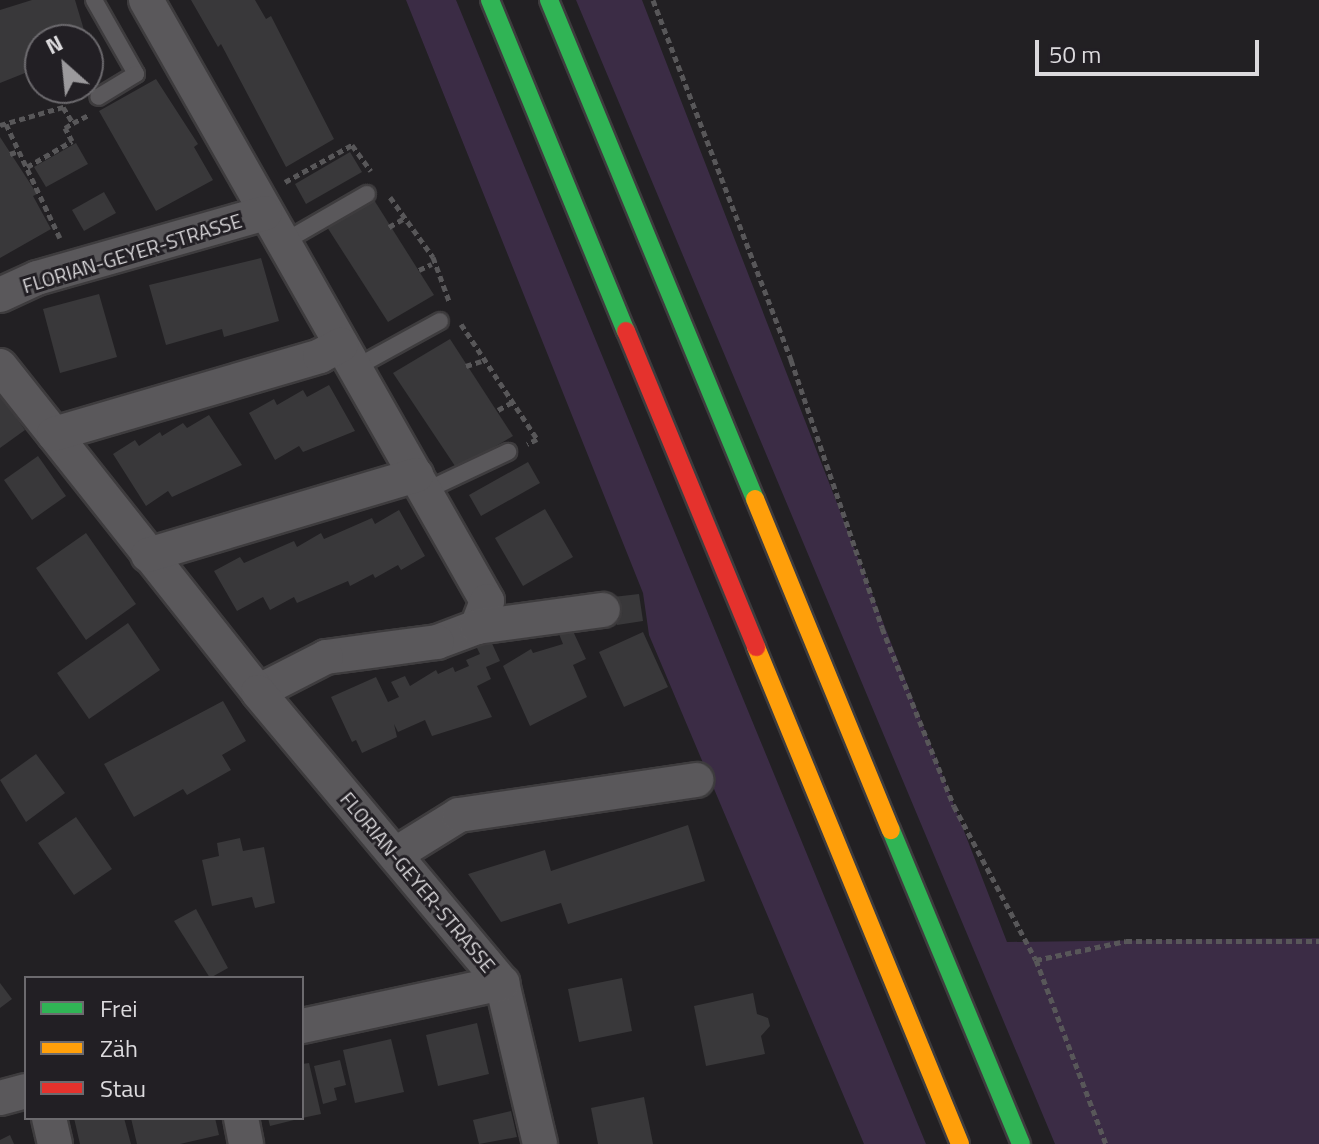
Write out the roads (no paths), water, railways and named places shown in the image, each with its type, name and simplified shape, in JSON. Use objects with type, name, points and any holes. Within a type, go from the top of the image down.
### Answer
[{"type":"main road","points":[[490,0],[960,1144]]},
{"type":"main road","points":[[549,0],[1021,1144]]},
{"type":"street","name":"FLORIAN-GEYER-STRASSE","points":[[146,0],[487,601],[477,627]]},
{"type":"street","name":"FLORIAN-GEYER-STRASSE","points":[[0,295],[260,205]]},
{"type":"street","points":[[54,434],[320,356],[348,357]]},
{"type":"street","name":"FLORIAN-GEYER-STRASSE","points":[[0,366],[258,692],[502,983],[540,1144]]},
{"type":"street","points":[[148,555],[421,483]]},
{"type":"street","points":[[258,692],[326,657],[437,642],[477,627],[603,610]]},
{"type":"street","points":[[396,854],[459,815],[696,780]]},
{"type":"street","points":[[304,1026],[502,983]]},
{"type":"street","points":[[0,1098],[24,1092]]},
{"type":"street","points":[[49,1120],[55,1144]]},
{"type":"street","points":[[241,1120],[246,1144]]},
{"type":"lane","points":[[94,0],[136,74],[104,93]]},
{"type":"lane","points":[[282,243],[367,194]]},
{"type":"lane","points":[[348,357],[440,321]]},
{"type":"lane","points":[[421,483],[508,452]]}]
